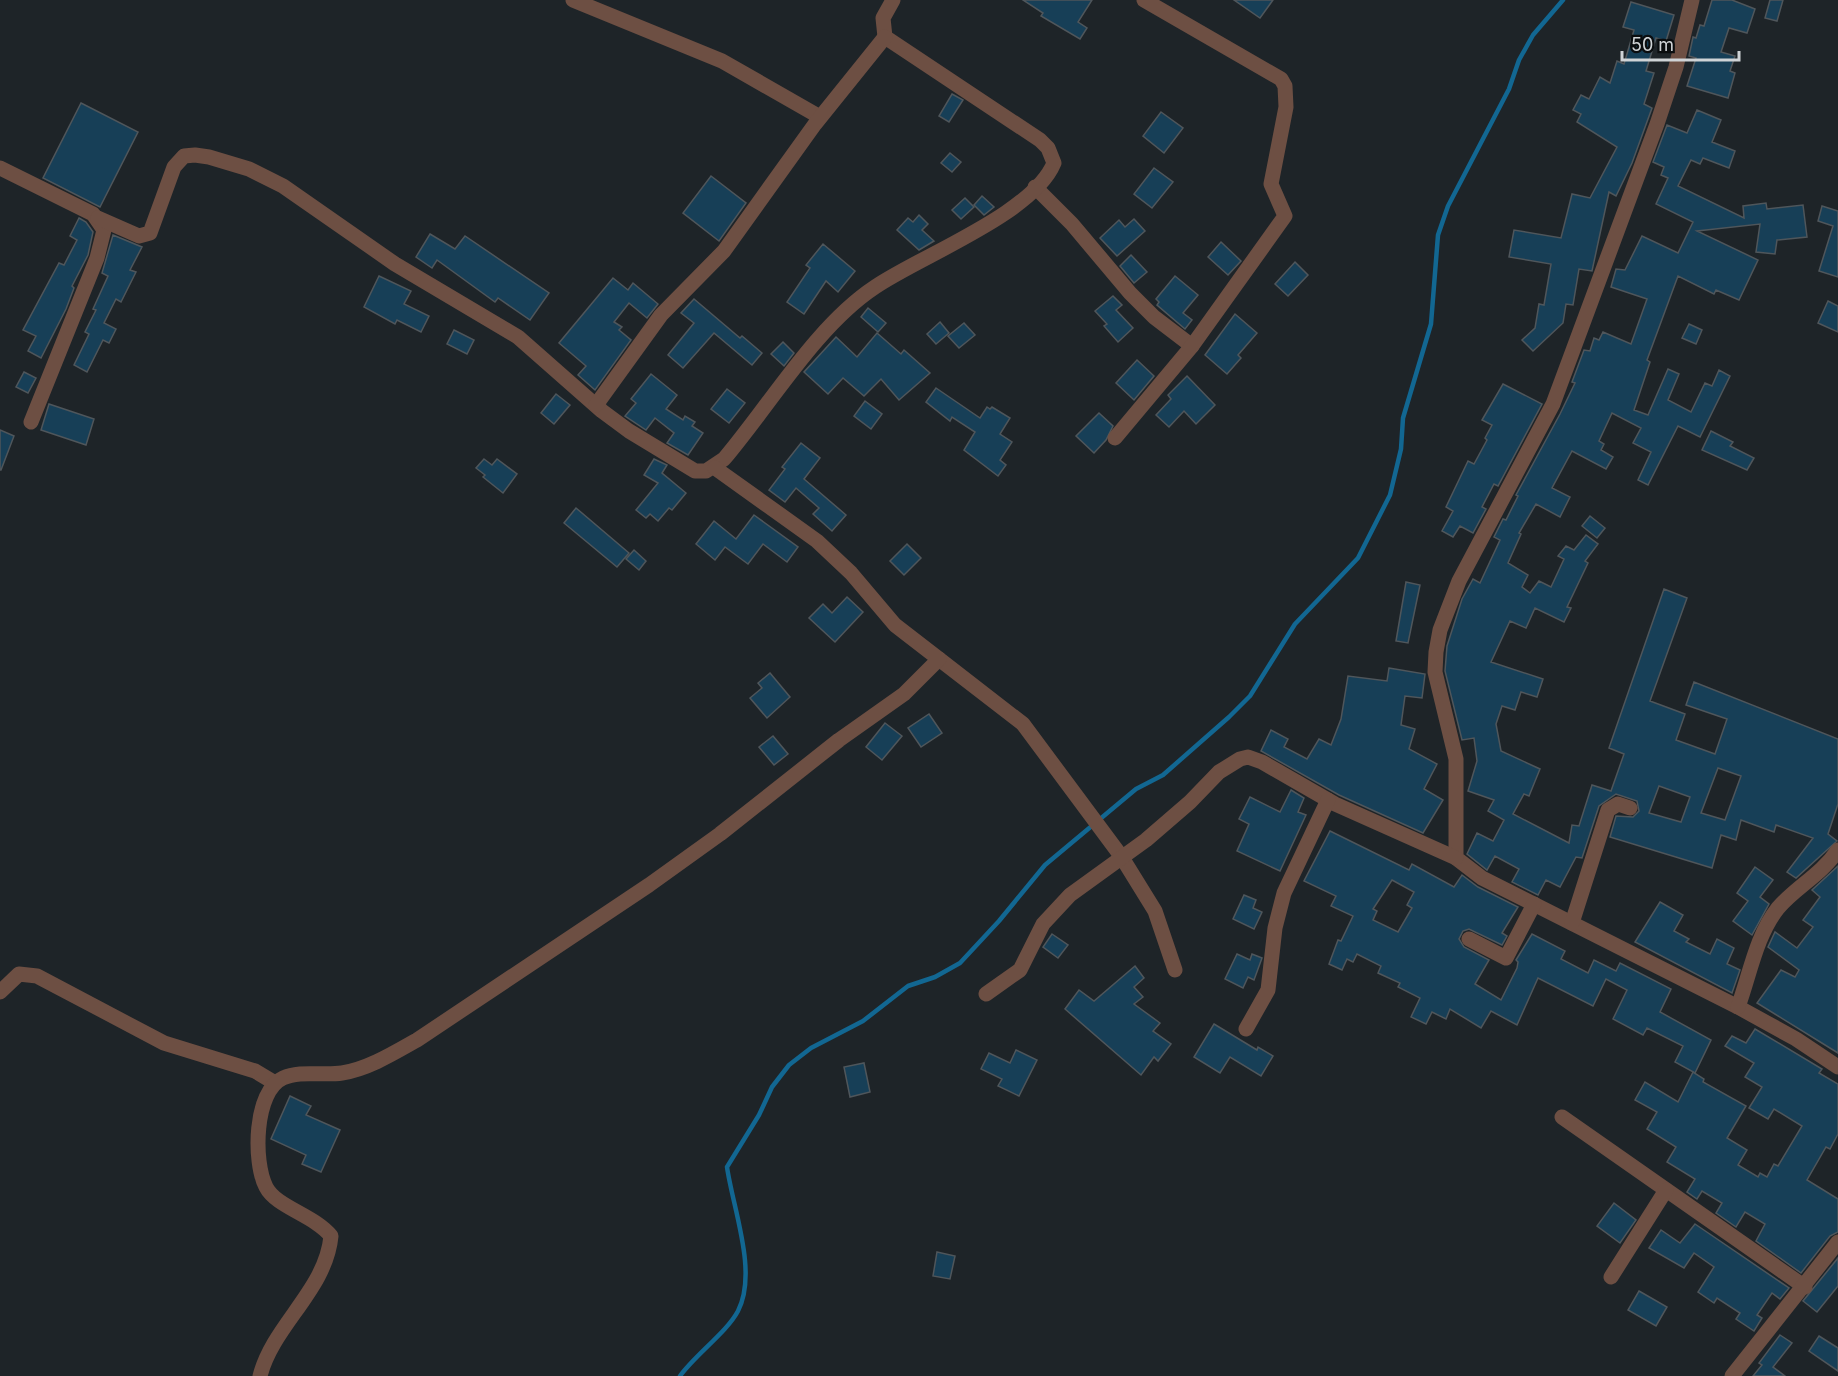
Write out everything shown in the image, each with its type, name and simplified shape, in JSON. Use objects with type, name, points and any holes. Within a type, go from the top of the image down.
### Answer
[{"type":"street","points":[[573,0],[722,61],[820,117]]},
{"type":"street","points":[[596,405],[662,315],[724,251],[820,117],[885,37],[883,18],[893,0]]},
{"type":"street","points":[[1115,438],[1192,346],[1285,216],[1271,184],[1283,133],[1285,86],[1281,78],[1144,0]]},
{"type":"street","points":[[1456,858],[1456,759],[1435,672],[1440,630],[1459,581],[1553,404],[1657,124],[1676,67],[1692,0]]},
{"type":"street","points":[[0,168],[98,218],[139,236],[150,233],[174,167],[184,156],[195,154],[249,169],[283,186],[395,264],[518,337],[629,432],[695,471],[706,471],[715,468],[814,346],[856,303],[873,288],[994,218],[1045,178],[1054,163],[1048,148],[1014,122],[885,37]]},
{"type":"street","points":[[1035,187],[1072,224],[1130,293],[1154,317],[1192,346]]},
{"type":"street","points":[[31,422],[101,248],[104,230],[98,218]]},
{"type":"street","points":[[715,468],[817,541],[851,573],[895,626],[974,683],[1023,724],[1120,856],[1155,911],[1175,970]]},
{"type":"street","points":[[261,1376],[273,1348],[317,1276],[330,1249],[331,1236],[322,1225],[275,1199],[266,1188],[259,1167],[259,1130],[268,1089],[291,1074],[343,1073],[390,1055],[417,1040],[649,885],[720,834],[840,740],[904,694],[939,658]]},
{"type":"street","points":[[986,994],[1020,970],[1052,912],[1120,856],[1146,840],[1219,772],[1240,759],[1248,758],[1262,762],[1328,800],[1456,858],[1482,878],[1738,1007],[1796,1039],[1838,1067]]},
{"type":"street","points":[[1245,1029],[1268,990],[1275,928],[1284,893],[1328,800]]},
{"type":"street","points":[[1572,923],[1608,810],[1618,804],[1630,808]]},
{"type":"street","points":[[1738,1007],[1761,936],[1772,917],[1823,869],[1838,850]]},
{"type":"street","points":[[1469,939],[1506,958],[1534,904]]},
{"type":"street","points":[[0,992],[19,974],[37,976],[164,1043],[255,1071],[275,1083]]},
{"type":"street","points":[[1562,1117],[1805,1287]]},
{"type":"street","points":[[1611,1277],[1666,1190]]},
{"type":"street","points":[[1734,1375],[1838,1242]]},
{"type":"building","points":[[1023,0],[1092,0],[1078,22],[1087,28],[1080,39],[1041,16],[1043,13]]},
{"type":"building","points":[[1234,0],[1273,0],[1260,18]]},
{"type":"building","points":[[1712,0],[1732,0],[1755,9],[1747,33],[1729,28],[1721,52],[1735,56],[1730,71],[1735,73],[1728,98],[1687,86],[1696,58],[1689,56],[1693,37],[1696,38],[1700,25],[1704,26]]},
{"type":"building","points":[[1770,0],[1783,0],[1777,21],[1765,18]]},
{"type":"building","points":[[1631,2],[1674,15],[1666,41],[1656,38],[1646,71],[1654,73],[1644,104],[1652,108],[1632,163],[1616,196],[1609,192],[1592,271],[1579,269],[1573,305],[1566,304],[1563,323],[1533,351],[1522,340],[1535,328],[1539,304],[1544,305],[1551,264],[1509,257],[1514,230],[1561,238],[1572,194],[1590,198],[1617,147],[1577,122],[1581,114],[1573,110],[1581,95],[1589,99],[1600,77],[1610,83],[1617,61],[1624,64],[1634,30],[1623,27]]},
{"type":"building","points":[[952,94],[963,100],[949,122],[939,116]]},
{"type":"building","points":[[81,103],[138,132],[100,207],[43,178]]},
{"type":"building","points":[[1697,110],[1721,120],[1712,142],[1735,151],[1729,168],[1703,158],[1700,164],[1691,160],[1678,186],[1744,218],[1743,206],[1766,203],[1767,209],[1803,205],[1807,237],[1777,240],[1775,254],[1756,252],[1760,224],[1697,231],[1758,260],[1739,300],[1716,290],[1714,294],[1678,276],[1647,360],[1650,362],[1634,410],[1648,415],[1668,369],[1679,374],[1668,400],[1691,412],[1705,383],[1712,386],[1719,370],[1730,376],[1700,437],[1678,426],[1648,485],[1638,480],[1651,452],[1633,443],[1641,428],[1612,413],[1599,441],[1604,444],[1601,450],[1613,457],[1606,469],[1572,451],[1552,488],[1570,497],[1560,517],[1536,504],[1519,533],[1521,534],[1508,563],[1528,575],[1522,587],[1530,593],[1539,581],[1551,587],[1564,559],[1558,556],[1566,546],[1574,550],[1586,535],[1598,544],[1585,561],[1588,563],[1567,607],[1571,608],[1564,622],[1535,608],[1526,628],[1510,621],[1491,662],[1543,679],[1537,697],[1521,692],[1515,710],[1502,706],[1496,724],[1501,751],[1540,769],[1529,796],[1524,794],[1513,814],[1569,843],[1572,825],[1579,826],[1592,785],[1611,791],[1624,754],[1609,748],[1664,589],[1687,598],[1650,701],[1685,714],[1676,740],[1715,754],[1727,719],[1686,705],[1694,682],[1838,739],[1838,804],[1828,834],[1837,841],[1796,878],[1787,872],[1813,838],[1776,825],[1774,832],[1741,820],[1736,840],[1721,835],[1712,868],[1610,837],[1616,816],[1633,817],[1639,811],[1637,801],[1616,794],[1599,806],[1582,858],[1576,857],[1560,887],[1546,880],[1538,895],[1512,882],[1519,869],[1495,856],[1487,870],[1467,854],[1477,833],[1493,841],[1504,820],[1488,811],[1494,800],[1468,791],[1477,761],[1474,738],[1462,740],[1445,671],[1447,646],[1462,599],[1473,579],[1480,583],[1500,540],[1494,537],[1503,519],[1506,520],[1518,496],[1516,495],[1575,383],[1572,382],[1584,350],[1590,351],[1594,338],[1599,340],[1603,332],[1631,344],[1647,299],[1611,287],[1616,269],[1625,270],[1642,236],[1678,253],[1693,222],[1656,204],[1668,178],[1661,175],[1664,167],[1653,162],[1667,125],[1687,133]],"holes":[[[1718,768],[1741,776],[1725,820],[1701,813]],[[1659,786],[1690,797],[1681,822],[1649,813]]]},
{"type":"building","points":[[1161,112],[1183,128],[1164,153],[1143,136]]},
{"type":"building","points":[[950,153],[961,162],[952,172],[941,163]]},
{"type":"building","points":[[1154,168],[1173,182],[1152,208],[1134,194]]},
{"type":"building","points":[[711,176],[746,203],[719,241],[683,213]]},
{"type":"building","points":[[982,196],[994,207],[984,215],[974,205]]},
{"type":"building","points":[[965,198],[974,207],[961,219],[952,210]]},
{"type":"building","points":[[1822,206],[1838,211],[1838,277],[1819,271],[1833,226],[1818,221]]},
{"type":"building","points":[[919,215],[928,224],[922,230],[934,241],[919,250],[897,230],[908,218],[913,222]]},
{"type":"building","points":[[79,218],[86,222],[93,232],[88,255],[72,286],[74,288],[66,309],[41,358],[28,351],[36,336],[23,330],[59,263],[64,265],[77,240],[70,236]]},
{"type":"building","points":[[1134,219],[1145,231],[1117,256],[1100,238],[1119,220],[1125,227]]},
{"type":"building","points":[[430,234],[455,249],[465,236],[549,293],[530,320],[498,298],[495,302],[437,260],[432,268],[416,257]]},
{"type":"building","points":[[113,235],[142,247],[130,270],[136,272],[121,302],[116,299],[104,323],[116,329],[109,343],[103,340],[87,372],[74,365],[89,334],[85,332],[96,310],[93,309],[108,276],[102,273]]},
{"type":"building","points":[[1221,242],[1241,261],[1228,275],[1208,257]]},
{"type":"building","points":[[823,244],[855,271],[838,292],[826,281],[804,314],[787,302],[810,268],[806,265]]},
{"type":"building","points":[[1131,255],[1147,272],[1134,283],[1120,266]]},
{"type":"building","points":[[1295,262],[1308,275],[1288,296],[1275,284]]},
{"type":"building","points":[[379,276],[411,291],[404,304],[429,316],[421,332],[397,320],[395,324],[364,307]]},
{"type":"building","points":[[1175,276],[1198,295],[1183,313],[1192,320],[1185,329],[1157,305],[1159,302],[1156,299]]},
{"type":"building","points":[[613,278],[628,290],[633,283],[658,304],[647,318],[629,303],[614,322],[622,327],[619,330],[631,340],[595,390],[578,375],[586,366],[559,343]]},
{"type":"building","points":[[1113,296],[1122,305],[1116,310],[1133,328],[1118,342],[1104,326],[1107,324],[1095,311]]},
{"type":"building","points":[[694,299],[740,338],[742,336],[762,353],[752,365],[714,333],[683,368],[668,355],[694,323],[681,313]]},
{"type":"building","points":[[1828,301],[1838,306],[1838,332],[1818,323]]},
{"type":"building","points":[[868,308],[886,323],[878,332],[861,317]]},
{"type":"building","points":[[1235,314],[1257,333],[1238,355],[1241,358],[1227,374],[1205,355]]},
{"type":"building","points":[[940,322],[949,333],[936,344],[927,334]]},
{"type":"building","points":[[964,323],[975,335],[959,348],[948,336]]},
{"type":"building","points":[[1689,324],[1702,330],[1696,344],[1682,338]]},
{"type":"building","points":[[454,330],[474,340],[467,354],[447,344]]},
{"type":"building","points":[[877,333],[901,354],[904,350],[930,373],[899,400],[881,379],[864,396],[843,378],[828,394],[804,372],[836,337],[857,357]]},
{"type":"building","points":[[783,342],[794,353],[784,366],[771,354]]},
{"type":"building","points":[[1137,360],[1154,376],[1134,400],[1116,383]]},
{"type":"building","points":[[24,372],[36,378],[28,393],[16,387]]},
{"type":"building","points":[[651,374],[677,395],[666,409],[683,420],[685,416],[695,422],[692,426],[703,433],[688,455],[667,443],[674,433],[655,418],[646,430],[625,416],[636,403],[631,399]]},
{"type":"building","points":[[1187,376],[1215,405],[1196,424],[1184,411],[1169,427],[1156,415],[1171,399],[1168,395]]},
{"type":"building","points":[[1503,384],[1542,404],[1498,486],[1494,484],[1482,507],[1486,509],[1473,533],[1460,526],[1453,537],[1442,531],[1453,511],[1446,507],[1468,461],[1474,464],[1487,440],[1485,438],[1492,425],[1482,420]]},
{"type":"building","points":[[936,388],[980,418],[987,407],[990,409],[992,407],[1010,418],[1000,434],[1012,442],[1000,460],[1006,465],[998,476],[964,450],[975,432],[952,417],[950,421],[926,402]]},
{"type":"building","points":[[727,389],[745,403],[729,423],[711,409]]},
{"type":"building","points":[[556,394],[570,405],[554,424],[541,413]]},
{"type":"building","points":[[865,401],[882,414],[871,429],[854,416]]},
{"type":"building","points":[[49,404],[94,419],[86,445],[41,430]]},
{"type":"building","points":[[1099,413],[1113,426],[1106,440],[1094,453],[1076,436]]},
{"type":"building","points":[[0,430],[14,436],[1,470],[0,470]]},
{"type":"building","points":[[1711,431],[1733,442],[1730,446],[1754,458],[1747,470],[1702,450]]},
{"type":"building","points":[[801,443],[820,458],[804,479],[846,515],[832,531],[813,514],[819,508],[796,488],[785,502],[769,490],[785,469],[782,467]]},
{"type":"building","points":[[484,459],[492,465],[497,459],[517,474],[503,493],[483,477],[485,475],[476,468]]},
{"type":"building","points":[[654,459],[667,465],[662,473],[686,493],[672,510],[669,508],[658,521],[650,514],[646,518],[636,510],[658,483],[644,475]]},
{"type":"building","points":[[576,508],[629,553],[617,567],[564,523]]},
{"type":"building","points":[[754,515],[798,547],[787,562],[763,544],[748,564],[725,547],[715,560],[696,544],[714,521],[736,539]]},
{"type":"building","points":[[1590,516],[1605,528],[1597,538],[1582,526]]},
{"type":"building","points":[[907,544],[921,558],[904,575],[890,561]]},
{"type":"building","points":[[634,550],[646,561],[639,570],[626,559]]},
{"type":"building","points":[[1406,582],[1420,585],[1408,643],[1396,641]]},
{"type":"building","points":[[847,597],[863,612],[835,642],[809,618],[823,604],[832,613]]},
{"type":"building","points":[[1389,668],[1425,674],[1422,698],[1405,696],[1401,725],[1415,729],[1409,749],[1437,764],[1424,789],[1443,800],[1423,833],[1339,795],[1261,751],[1271,730],[1288,739],[1284,747],[1307,759],[1319,739],[1331,745],[1341,719],[1348,676],[1387,681]]},
{"type":"building","points":[[770,673],[790,697],[767,718],[750,698],[762,688],[758,683]]},
{"type":"building","points":[[929,714],[942,733],[921,747],[908,728]]},
{"type":"building","points":[[885,723],[902,736],[882,760],[866,747]]},
{"type":"building","points":[[773,736],[788,754],[774,765],[759,747]]},
{"type":"building","points":[[1291,790],[1304,798],[1298,812],[1306,815],[1280,871],[1237,851],[1249,824],[1239,819],[1250,797],[1280,812]]},
{"type":"building","points":[[1330,831],[1409,870],[1412,864],[1454,887],[1462,875],[1478,887],[1518,907],[1502,933],[1507,936],[1502,945],[1469,929],[1463,931],[1459,939],[1464,947],[1489,960],[1475,984],[1501,1000],[1517,968],[1516,960],[1532,934],[1565,951],[1561,959],[1588,973],[1594,960],[1616,971],[1620,963],[1671,989],[1660,1012],[1711,1040],[1695,1073],[1675,1062],[1683,1046],[1647,1028],[1643,1035],[1613,1019],[1627,990],[1606,979],[1593,1006],[1538,978],[1517,1025],[1491,1011],[1481,1028],[1450,1009],[1446,1019],[1432,1012],[1426,1024],[1411,1017],[1420,998],[1398,987],[1400,983],[1378,973],[1381,966],[1357,954],[1353,962],[1347,959],[1342,970],[1329,964],[1338,940],[1341,941],[1353,916],[1331,906],[1336,896],[1304,881]],"holes":[[[1392,880],[1414,892],[1407,905],[1412,908],[1398,932],[1373,920],[1377,911],[1373,909]]]},
{"type":"building","points":[[1838,866],[1838,1053],[1757,1003],[1781,970],[1795,977],[1799,970],[1768,947],[1775,932],[1797,948],[1813,927],[1803,920],[1820,897],[1812,890]]},
{"type":"building","points":[[1755,867],[1773,880],[1760,897],[1769,904],[1752,935],[1733,921],[1748,901],[1737,893]]},
{"type":"building","points":[[1244,895],[1256,900],[1253,908],[1262,912],[1254,929],[1233,919]]},
{"type":"building","points":[[1660,902],[1683,915],[1674,931],[1689,939],[1686,942],[1710,954],[1717,939],[1734,948],[1727,964],[1740,970],[1732,993],[1635,942]]},
{"type":"building","points":[[1052,934],[1068,945],[1058,958],[1043,947]]},
{"type":"building","points":[[1237,954],[1250,960],[1252,954],[1262,958],[1254,980],[1248,977],[1243,988],[1225,979]]},
{"type":"building","points":[[1135,966],[1144,978],[1134,987],[1143,997],[1134,1004],[1160,1023],[1153,1031],[1171,1044],[1158,1061],[1154,1057],[1141,1075],[1065,1009],[1079,990],[1094,1001]]},
{"type":"building","points":[[1214,1024],[1257,1050],[1258,1047],[1273,1056],[1261,1076],[1230,1057],[1220,1073],[1194,1057]]},
{"type":"building","points":[[1755,1029],[1822,1069],[1819,1073],[1838,1084],[1838,1134],[1830,1149],[1826,1147],[1807,1180],[1838,1199],[1838,1232],[1830,1236],[1801,1273],[1756,1241],[1765,1224],[1745,1212],[1736,1227],[1716,1213],[1722,1203],[1702,1191],[1697,1199],[1687,1192],[1695,1179],[1667,1162],[1676,1147],[1647,1129],[1657,1112],[1635,1100],[1645,1082],[1678,1102],[1693,1072],[1704,1079],[1703,1082],[1746,1106],[1727,1138],[1747,1150],[1738,1165],[1758,1177],[1760,1173],[1767,1177],[1774,1164],[1778,1166],[1802,1126],[1774,1109],[1768,1119],[1749,1108],[1762,1087],[1745,1077],[1754,1063],[1725,1046],[1732,1036],[1746,1043]]},
{"type":"building","points":[[1016,1050],[1037,1060],[1019,1096],[998,1086],[1002,1079],[981,1069],[989,1053],[1010,1063]]},
{"type":"building","points":[[864,1063],[870,1092],[850,1097],[844,1067]]},
{"type":"building","points":[[290,1096],[311,1106],[306,1115],[340,1130],[321,1172],[302,1164],[306,1155],[271,1139]]},
{"type":"building","points":[[1614,1203],[1636,1220],[1620,1243],[1597,1226]]},
{"type":"building","points":[[1695,1224],[1789,1288],[1780,1299],[1772,1293],[1757,1315],[1762,1318],[1754,1331],[1736,1319],[1740,1313],[1717,1298],[1714,1303],[1698,1292],[1714,1267],[1694,1253],[1684,1268],[1649,1248],[1661,1230],[1680,1243]]},
{"type":"building","points":[[937,1252],[955,1256],[950,1279],[933,1276]]},
{"type":"building","points":[[1838,1258],[1838,1286],[1817,1312],[1803,1301]]},
{"type":"building","points":[[1639,1291],[1667,1307],[1656,1326],[1628,1310]]},
{"type":"building","points":[[1780,1335],[1792,1343],[1773,1367],[1785,1376],[1753,1376],[1762,1365],[1759,1363]]},
{"type":"building","points":[[1819,1336],[1838,1348],[1838,1371],[1809,1351]]},
{"type":"waterway","points":[[680,1376],[733,1319],[744,1295],[745,1259],[727,1167],[759,1115],[772,1087],[789,1065],[811,1048],[863,1021],[908,986],[935,977],[960,963],[999,921],[1045,865],[1136,789],[1163,775],[1250,696],[1295,624],[1358,558],[1390,495],[1401,449],[1403,418],[1431,324],[1438,235],[1448,206],[1509,89],[1519,60],[1533,35],[1563,0]]}]
